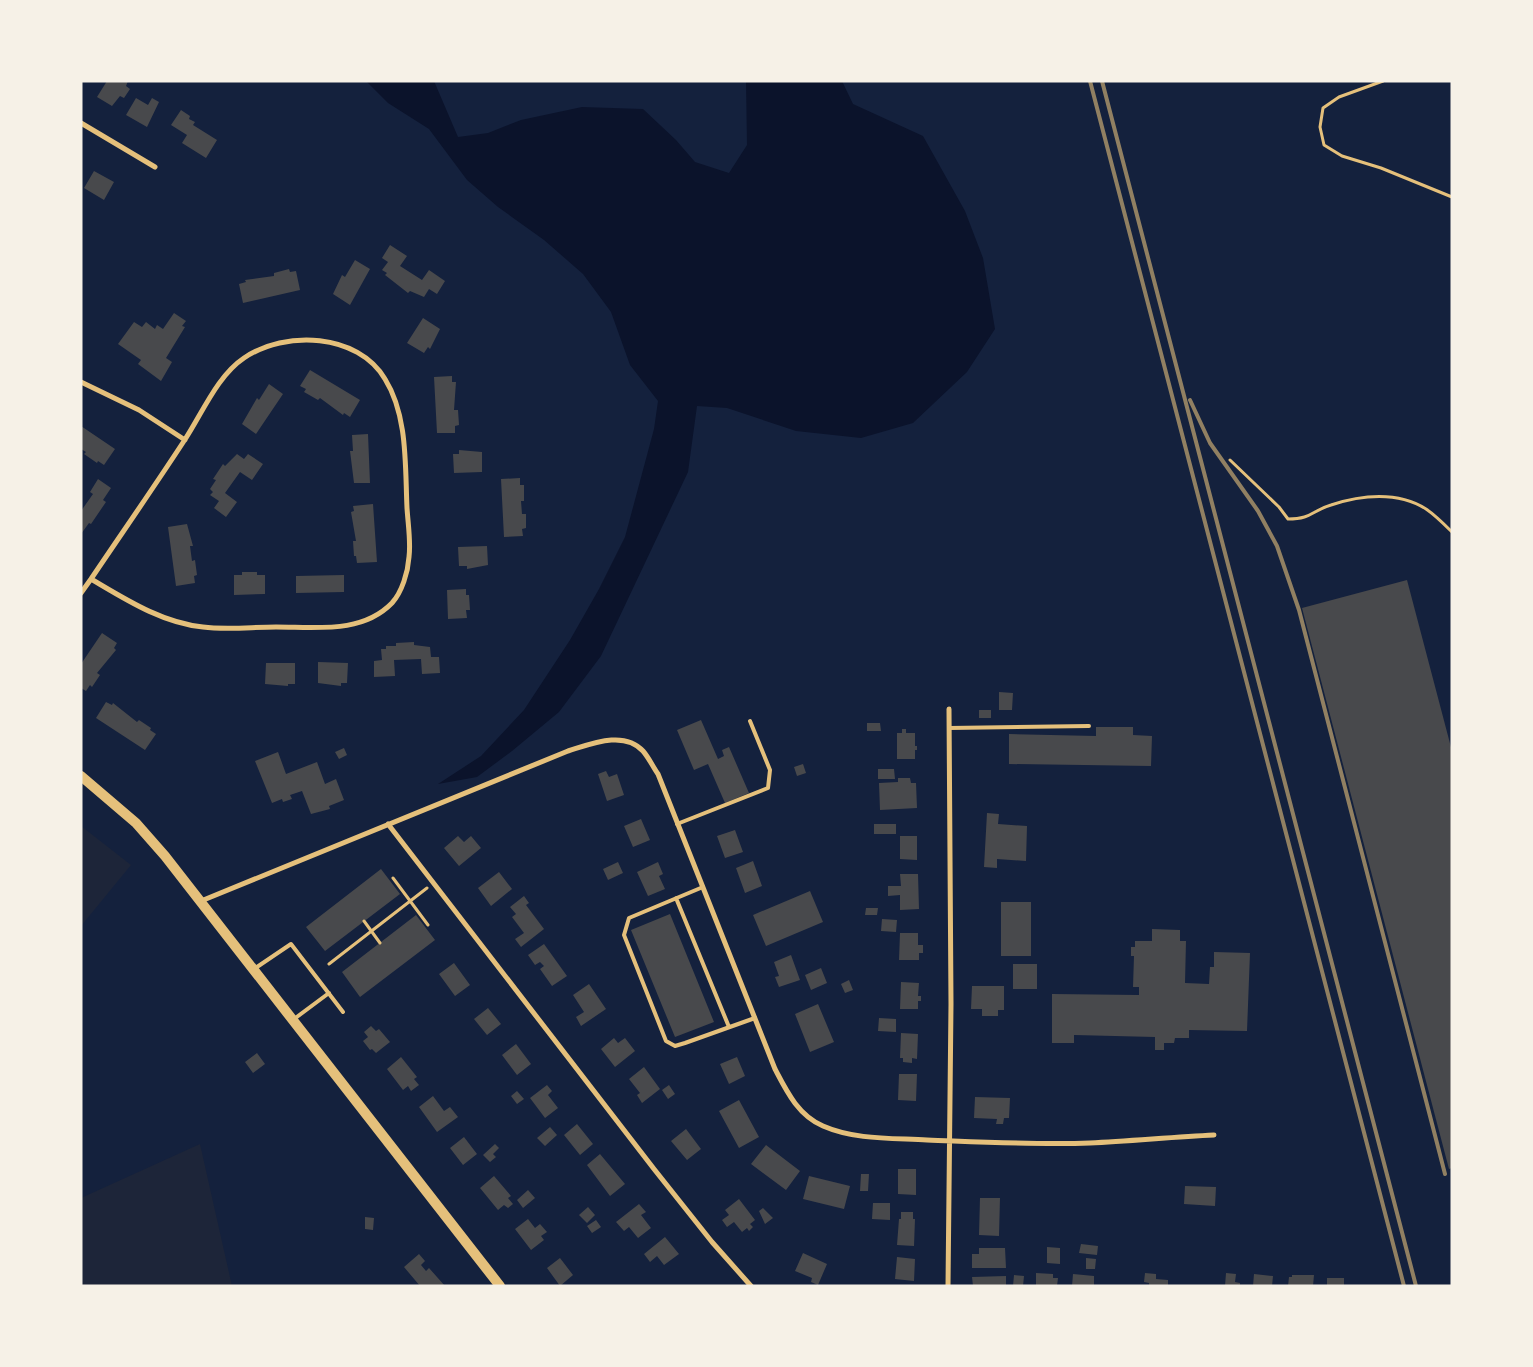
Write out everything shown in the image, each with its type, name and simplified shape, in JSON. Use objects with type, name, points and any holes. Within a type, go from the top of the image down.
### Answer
[{"type":"main road","points":[[81,776],[136,823],[201,901],[500,1286]]},
{"type":"street","points":[[81,123],[155,167]]},
{"type":"street","points":[[81,593],[185,440],[224,378],[240,361],[263,347],[297,340],[323,342],[352,351],[381,372],[392,392],[403,437],[410,556],[401,588],[393,602],[369,620],[340,627],[202,627],[156,615],[91,579]]},
{"type":"street","points":[[81,382],[124,402],[185,440]]},
{"type":"street","points":[[948,1286],[951,1141],[949,709]]},
{"type":"street","points":[[201,901],[568,751],[605,740],[626,741],[642,750],[658,774],[755,1018],[789,1096],[810,1118],[822,1126],[847,1134],[951,1141],[1089,1142],[1214,1135]]},
{"type":"street","points":[[388,824],[660,1176],[712,1242],[751,1286]]},
{"type":"lane","points":[[677,824],[768,788],[770,770],[750,721]]},
{"type":"lane","points":[[949,728],[1089,726]]},
{"type":"lane","points":[[703,887],[629,918],[624,935],[666,1041],[675,1046],[755,1018]]},
{"type":"lane","points":[[676,898],[729,1027]]},
{"type":"lane","points":[[254,969],[291,944],[343,1012]]},
{"type":"lane","points":[[293,1020],[328,993]]},
{"type":"path","points":[[1383,81],[1339,98],[1323,108],[1320,127],[1324,145],[1342,156],[1381,168],[1452,197]]},
{"type":"path","points":[[1230,460],[1279,507],[1288,519],[1304,519],[1329,505],[1354,498],[1374,496],[1396,498],[1425,508],[1452,532]]},
{"type":"path","points":[[393,878],[428,925]]},
{"type":"path","points":[[329,964],[434,883]]},
{"type":"path","points":[[364,921],[380,943]]},
{"type":"shaded area","points":[[366,81],[434,81],[458,137],[488,133],[521,120],[582,107],[643,109],[676,140],[695,162],[729,173],[747,145],[746,81],[842,81],[853,104],[923,136],[965,211],[983,258],[995,329],[967,372],[913,423],[861,438],[796,431],[727,408],[697,406],[688,472],[601,656],[559,712],[512,751],[477,777],[438,784],[481,756],[524,710],[570,640],[599,589],[625,537],[654,429],[658,401],[630,365],[611,312],[583,274],[544,240],[498,207],[467,180],[429,129],[388,103]]},
{"type":"shaded area","points":[[81,826],[131,865],[81,926]]},
{"type":"shaded area","points":[[200,1144],[232,1286],[81,1286],[81,1198]]},
{"type":"building","points":[[107,81],[128,81],[126,86],[130,89],[124,98],[120,96],[112,106],[97,97]]},
{"type":"building","points":[[136,98],[148,105],[152,98],[159,102],[147,127],[126,115]]},
{"type":"building","points":[[181,110],[190,116],[189,119],[195,122],[193,125],[217,140],[206,158],[182,143],[187,135],[171,125]]},
{"type":"building","points":[[94,171],[114,182],[104,200],[84,188]]},
{"type":"building","points":[[390,245],[407,256],[400,266],[422,280],[429,270],[445,281],[437,294],[429,289],[424,297],[410,291],[408,293],[385,275],[387,273],[382,270],[388,262],[382,258]]},
{"type":"building","points":[[355,260],[370,269],[350,305],[333,294],[342,275],[345,277]]},
{"type":"building","points":[[289,269],[290,272],[296,271],[300,290],[243,303],[239,284],[246,282],[245,280],[274,276],[274,273]]},
{"type":"building","points":[[174,313],[186,321],[182,326],[185,327],[166,358],[172,362],[161,381],[138,364],[141,360],[118,344],[134,322],[142,327],[146,322],[155,329],[157,325],[163,329]]},
{"type":"building","points":[[423,318],[440,329],[430,349],[428,347],[424,353],[407,343]]},
{"type":"building","points":[[310,370],[360,400],[350,417],[344,413],[343,415],[320,398],[318,400],[304,392],[306,389],[300,386]]},
{"type":"building","points":[[452,376],[452,382],[456,382],[454,410],[458,410],[459,425],[455,426],[455,433],[437,433],[434,377]]},
{"type":"building","points":[[269,384],[283,394],[256,434],[242,424],[257,398],[259,400]]},
{"type":"building","points":[[81,426],[115,449],[104,465],[98,461],[97,463],[84,454],[86,452],[81,449]]},
{"type":"building","points":[[368,434],[370,483],[354,483],[350,451],[353,451],[352,435]]},
{"type":"building","points":[[459,450],[482,452],[482,472],[454,473],[453,454],[459,454]]},
{"type":"building","points":[[237,454],[244,459],[248,454],[263,464],[252,480],[240,472],[225,493],[237,502],[226,517],[214,508],[219,501],[210,495],[213,492],[210,489],[216,480],[213,479],[223,464],[225,466]]},
{"type":"building","points":[[520,478],[520,485],[524,485],[524,501],[521,501],[522,514],[526,514],[526,528],[522,529],[523,536],[504,537],[501,479]]},
{"type":"building","points":[[98,479],[111,488],[103,500],[106,502],[91,524],[89,523],[81,534],[81,511],[93,494],[90,492]]},
{"type":"building","points":[[373,504],[377,562],[357,563],[356,556],[354,556],[353,541],[356,541],[351,512],[354,511],[353,506]]},
{"type":"building","points":[[187,524],[193,546],[190,546],[192,561],[195,560],[197,575],[194,576],[195,583],[176,586],[168,527]]},
{"type":"building","points":[[487,546],[488,565],[467,569],[467,566],[459,566],[458,547]]},
{"type":"building","points":[[242,572],[257,572],[257,575],[265,575],[265,594],[234,595],[234,575],[242,575]]},
{"type":"building","points":[[344,575],[344,592],[296,593],[296,576]]},
{"type":"building","points":[[1407,580],[1452,751],[1452,1168],[1449,1169],[1302,608]]},
{"type":"building","points":[[466,589],[466,595],[469,595],[470,610],[466,610],[467,618],[448,619],[447,590]]},
{"type":"building","points":[[102,633],[117,643],[114,648],[116,650],[97,673],[100,675],[92,687],[90,685],[86,691],[81,688],[81,664]]},
{"type":"building","points":[[414,642],[414,645],[430,647],[431,657],[439,657],[440,673],[422,674],[421,659],[394,660],[395,676],[374,677],[374,661],[382,660],[381,649],[386,649],[386,646],[396,646],[396,643]]},
{"type":"building","points":[[318,662],[348,663],[347,683],[341,683],[341,686],[318,683]]},
{"type":"building","points":[[266,663],[295,663],[295,684],[288,684],[288,686],[265,684]]},
{"type":"building","points":[[999,692],[1013,693],[1012,710],[999,710]]},
{"type":"building","points":[[106,702],[112,705],[113,703],[137,722],[139,720],[151,728],[150,730],[156,734],[145,750],[96,718]]},
{"type":"building","points":[[979,710],[991,710],[991,718],[979,718]]},
{"type":"building","points":[[701,720],[718,759],[724,756],[722,750],[729,747],[749,793],[725,803],[708,764],[694,770],[677,730]]},
{"type":"building","points":[[867,723],[880,723],[881,731],[867,731]]},
{"type":"building","points":[[1096,727],[1133,727],[1133,735],[1152,736],[1151,766],[1009,764],[1009,734],[1096,736]]},
{"type":"building","points":[[902,729],[906,729],[906,733],[915,733],[915,746],[917,746],[917,750],[915,750],[915,759],[897,759],[897,733],[902,733]]},
{"type":"building","points":[[344,748],[347,755],[339,759],[335,752]]},
{"type":"building","points":[[278,752],[286,774],[317,762],[325,784],[336,779],[344,800],[329,806],[330,809],[311,814],[302,791],[290,795],[292,799],[283,802],[282,799],[272,803],[255,761]]},
{"type":"building","points":[[803,764],[806,773],[797,776],[794,767]]},
{"type":"building","points":[[878,769],[894,769],[895,779],[878,779]]},
{"type":"building","points":[[606,771],[609,777],[617,774],[624,795],[607,801],[598,774]]},
{"type":"building","points":[[898,778],[910,778],[911,783],[916,783],[917,808],[880,810],[879,783],[898,782]]},
{"type":"building","points":[[987,813],[999,814],[998,824],[1027,826],[1026,861],[997,859],[997,868],[984,867]]},
{"type":"building","points":[[641,819],[650,840],[633,847],[624,826]]},
{"type":"building","points":[[874,824],[896,824],[896,834],[874,834]]},
{"type":"building","points":[[735,830],[743,852],[725,858],[717,836]]},
{"type":"building","points":[[458,836],[464,842],[471,836],[481,848],[459,866],[444,848]]},
{"type":"building","points":[[900,836],[917,836],[917,860],[900,859]]},
{"type":"building","points":[[753,861],[762,886],[745,893],[736,868]]},
{"type":"building","points":[[618,862],[623,873],[608,880],[603,869]]},
{"type":"building","points":[[658,862],[663,874],[659,876],[665,889],[648,896],[637,872]]},
{"type":"building","points":[[381,869],[400,894],[325,951],[306,927]]},
{"type":"building","points":[[499,872],[512,889],[491,906],[478,888]]},
{"type":"building","points":[[900,874],[918,874],[919,909],[900,910],[900,895],[888,896],[888,886],[901,886]]},
{"type":"building","points":[[810,891],[823,922],[766,946],[753,915]]},
{"type":"building","points":[[524,896],[529,903],[526,905],[544,929],[521,947],[515,939],[524,933],[512,917],[516,914],[510,907]]},
{"type":"building","points":[[1001,902],[1031,902],[1031,956],[1001,956]]},
{"type":"building","points":[[866,908],[878,908],[877,915],[865,915]]},
{"type":"building","points":[[670,914],[714,1022],[675,1037],[631,930]]},
{"type":"building","points":[[416,915],[435,940],[360,997],[342,972]]},
{"type":"building","points":[[882,919],[897,920],[896,932],[881,931]]},
{"type":"building","points":[[1152,929],[1180,930],[1180,941],[1186,941],[1185,983],[1209,984],[1210,967],[1214,967],[1214,952],[1250,953],[1247,1031],[1189,1030],[1189,1038],[1175,1038],[1174,1043],[1164,1043],[1164,1050],[1155,1050],[1155,1037],[1074,1035],[1074,1043],[1052,1043],[1052,994],[1139,995],[1139,987],[1133,987],[1134,956],[1131,956],[1131,947],[1135,947],[1135,941],[1152,941]]},
{"type":"building","points":[[900,933],[918,933],[918,945],[923,945],[923,953],[919,953],[919,960],[899,960]]},
{"type":"building","points":[[544,944],[567,976],[552,986],[540,969],[544,966],[540,962],[535,965],[528,955]]},
{"type":"building","points":[[791,955],[800,980],[779,987],[775,977],[779,976],[774,962]]},
{"type":"building","points":[[454,963],[470,985],[455,996],[439,974]]},
{"type":"building","points":[[1013,964],[1037,964],[1037,989],[1013,989]]},
{"type":"building","points":[[821,968],[827,983],[811,990],[805,975]]},
{"type":"building","points":[[849,980],[853,990],[845,993],[841,984]]},
{"type":"building","points":[[901,982],[919,983],[918,996],[921,996],[921,1001],[918,1001],[918,1009],[900,1009]]},
{"type":"building","points":[[589,984],[606,1009],[581,1026],[576,1017],[584,1012],[573,995]]},
{"type":"building","points":[[972,986],[1004,986],[1004,1010],[998,1010],[998,1016],[982,1016],[982,1009],[971,1009]]},
{"type":"building","points":[[818,1004],[834,1042],[810,1052],[795,1014]]},
{"type":"building","points":[[488,1008],[501,1024],[487,1035],[474,1019]]},
{"type":"building","points":[[879,1018],[896,1019],[896,1032],[878,1031]]},
{"type":"building","points":[[371,1026],[376,1031],[379,1029],[390,1042],[376,1053],[372,1049],[370,1050],[363,1041],[368,1037],[364,1032]]},
{"type":"building","points":[[901,1033],[918,1034],[917,1059],[912,1058],[912,1063],[903,1062],[903,1058],[900,1058]]},
{"type":"building","points":[[614,1038],[618,1043],[625,1038],[635,1051],[615,1067],[601,1049]]},
{"type":"building","points":[[516,1044],[531,1064],[517,1075],[502,1055]]},
{"type":"building","points":[[257,1053],[265,1064],[253,1073],[245,1062]]},
{"type":"building","points":[[401,1057],[417,1077],[414,1079],[419,1085],[411,1091],[408,1086],[403,1090],[387,1069]]},
{"type":"building","points":[[737,1057],[745,1076],[729,1084],[720,1064]]},
{"type":"building","points":[[644,1067],[660,1089],[642,1103],[637,1095],[640,1093],[629,1079]]},
{"type":"building","points":[[899,1074],[917,1074],[916,1101],[898,1100]]},
{"type":"building","points":[[547,1085],[552,1091],[548,1095],[558,1108],[545,1118],[530,1098]]},
{"type":"building","points":[[669,1085],[675,1094],[668,1099],[662,1090]]},
{"type":"building","points":[[517,1091],[524,1099],[517,1104],[511,1096]]},
{"type":"building","points":[[433,1096],[444,1111],[450,1107],[458,1117],[437,1132],[419,1107]]},
{"type":"building","points":[[975,1097],[1010,1098],[1009,1118],[1004,1118],[1003,1124],[996,1124],[997,1119],[974,1118]]},
{"type":"building","points":[[739,1100],[759,1137],[739,1148],[719,1111]]},
{"type":"building","points":[[577,1124],[593,1144],[580,1155],[564,1135]]},
{"type":"building","points":[[550,1127],[557,1135],[545,1146],[537,1138]]},
{"type":"building","points":[[686,1129],[701,1149],[687,1160],[671,1141]]},
{"type":"building","points":[[464,1137],[477,1154],[463,1165],[450,1148]]},
{"type":"building","points":[[495,1144],[499,1148],[493,1154],[496,1157],[490,1162],[483,1155]]},
{"type":"building","points":[[766,1145],[800,1171],[786,1190],[751,1164]]},
{"type":"building","points":[[600,1154],[625,1184],[610,1196],[587,1165]]},
{"type":"building","points":[[898,1169],[916,1169],[916,1195],[898,1194]]},
{"type":"building","points":[[861,1174],[869,1174],[868,1191],[860,1191]]},
{"type":"building","points":[[494,1176],[511,1196],[508,1198],[513,1204],[508,1208],[504,1205],[498,1210],[480,1188]]},
{"type":"building","points":[[809,1176],[850,1186],[844,1209],[803,1199]]},
{"type":"building","points":[[1185,1186],[1216,1187],[1215,1206],[1184,1204]]},
{"type":"building","points":[[528,1190],[535,1198],[523,1208],[517,1200]]},
{"type":"building","points":[[980,1198],[1000,1198],[999,1236],[979,1235]]},
{"type":"building","points":[[739,1199],[755,1220],[750,1224],[753,1227],[749,1231],[747,1228],[742,1232],[734,1222],[727,1227],[722,1220],[729,1215],[725,1210]]},
{"type":"building","points":[[873,1203],[890,1203],[890,1220],[872,1219]]},
{"type":"building","points":[[639,1204],[646,1212],[641,1215],[651,1228],[638,1238],[629,1227],[624,1231],[616,1222]]},
{"type":"building","points":[[588,1207],[595,1215],[587,1223],[579,1215]]},
{"type":"building","points":[[763,1208],[773,1218],[765,1224],[759,1211]]},
{"type":"building","points":[[901,1212],[913,1212],[913,1219],[915,1219],[914,1246],[897,1245]]},
{"type":"building","points":[[365,1217],[374,1218],[373,1230],[365,1229]]},
{"type":"building","points":[[528,1219],[535,1228],[540,1224],[547,1232],[541,1236],[544,1240],[531,1250],[515,1229]]},
{"type":"building","points":[[596,1220],[601,1227],[592,1233],[587,1226]]},
{"type":"building","points":[[665,1237],[679,1254],[664,1265],[657,1256],[650,1262],[644,1254]]},
{"type":"building","points":[[1081,1244],[1098,1246],[1097,1255],[1079,1253]]},
{"type":"building","points":[[1047,1247],[1060,1248],[1060,1264],[1047,1263]]},
{"type":"building","points":[[979,1248],[1005,1248],[1006,1268],[972,1268],[972,1254],[979,1254]]},
{"type":"building","points":[[803,1253],[827,1264],[818,1285],[811,1282],[812,1278],[795,1271]]},
{"type":"building","points":[[419,1254],[425,1261],[421,1265],[426,1271],[429,1268],[445,1286],[420,1286],[404,1267]]},
{"type":"building","points":[[897,1257],[915,1259],[914,1281],[895,1279]]},
{"type":"building","points":[[560,1258],[573,1275],[560,1286],[547,1268]]},
{"type":"building","points":[[1086,1258],[1096,1259],[1095,1269],[1086,1269]]},
{"type":"building","points":[[1036,1273],[1053,1274],[1053,1278],[1058,1278],[1057,1286],[1036,1286]]},
{"type":"building","points":[[1145,1273],[1156,1274],[1156,1279],[1168,1280],[1168,1286],[1149,1286],[1149,1283],[1144,1282]]},
{"type":"building","points":[[1226,1273],[1236,1274],[1235,1282],[1240,1283],[1240,1286],[1225,1286]]},
{"type":"building","points":[[1073,1274],[1094,1276],[1094,1286],[1072,1286]]},
{"type":"building","points":[[1254,1274],[1273,1276],[1272,1286],[1253,1286]]},
{"type":"building","points":[[1014,1275],[1024,1276],[1023,1286],[1013,1286]]},
{"type":"building","points":[[1292,1275],[1314,1275],[1313,1286],[1288,1286],[1289,1277],[1292,1277]]},
{"type":"building","points":[[1006,1276],[1006,1286],[973,1286],[972,1277]]},
{"type":"building","points":[[1327,1278],[1344,1278],[1344,1286],[1327,1286]]},
{"type":"railway","points":[[1090,81],[1404,1286]]},
{"type":"railway","points":[[1102,81],[1416,1286]]},
{"type":"railway","points":[[1190,400],[1210,443],[1258,511],[1277,546],[1299,610],[1445,1174]]}]
